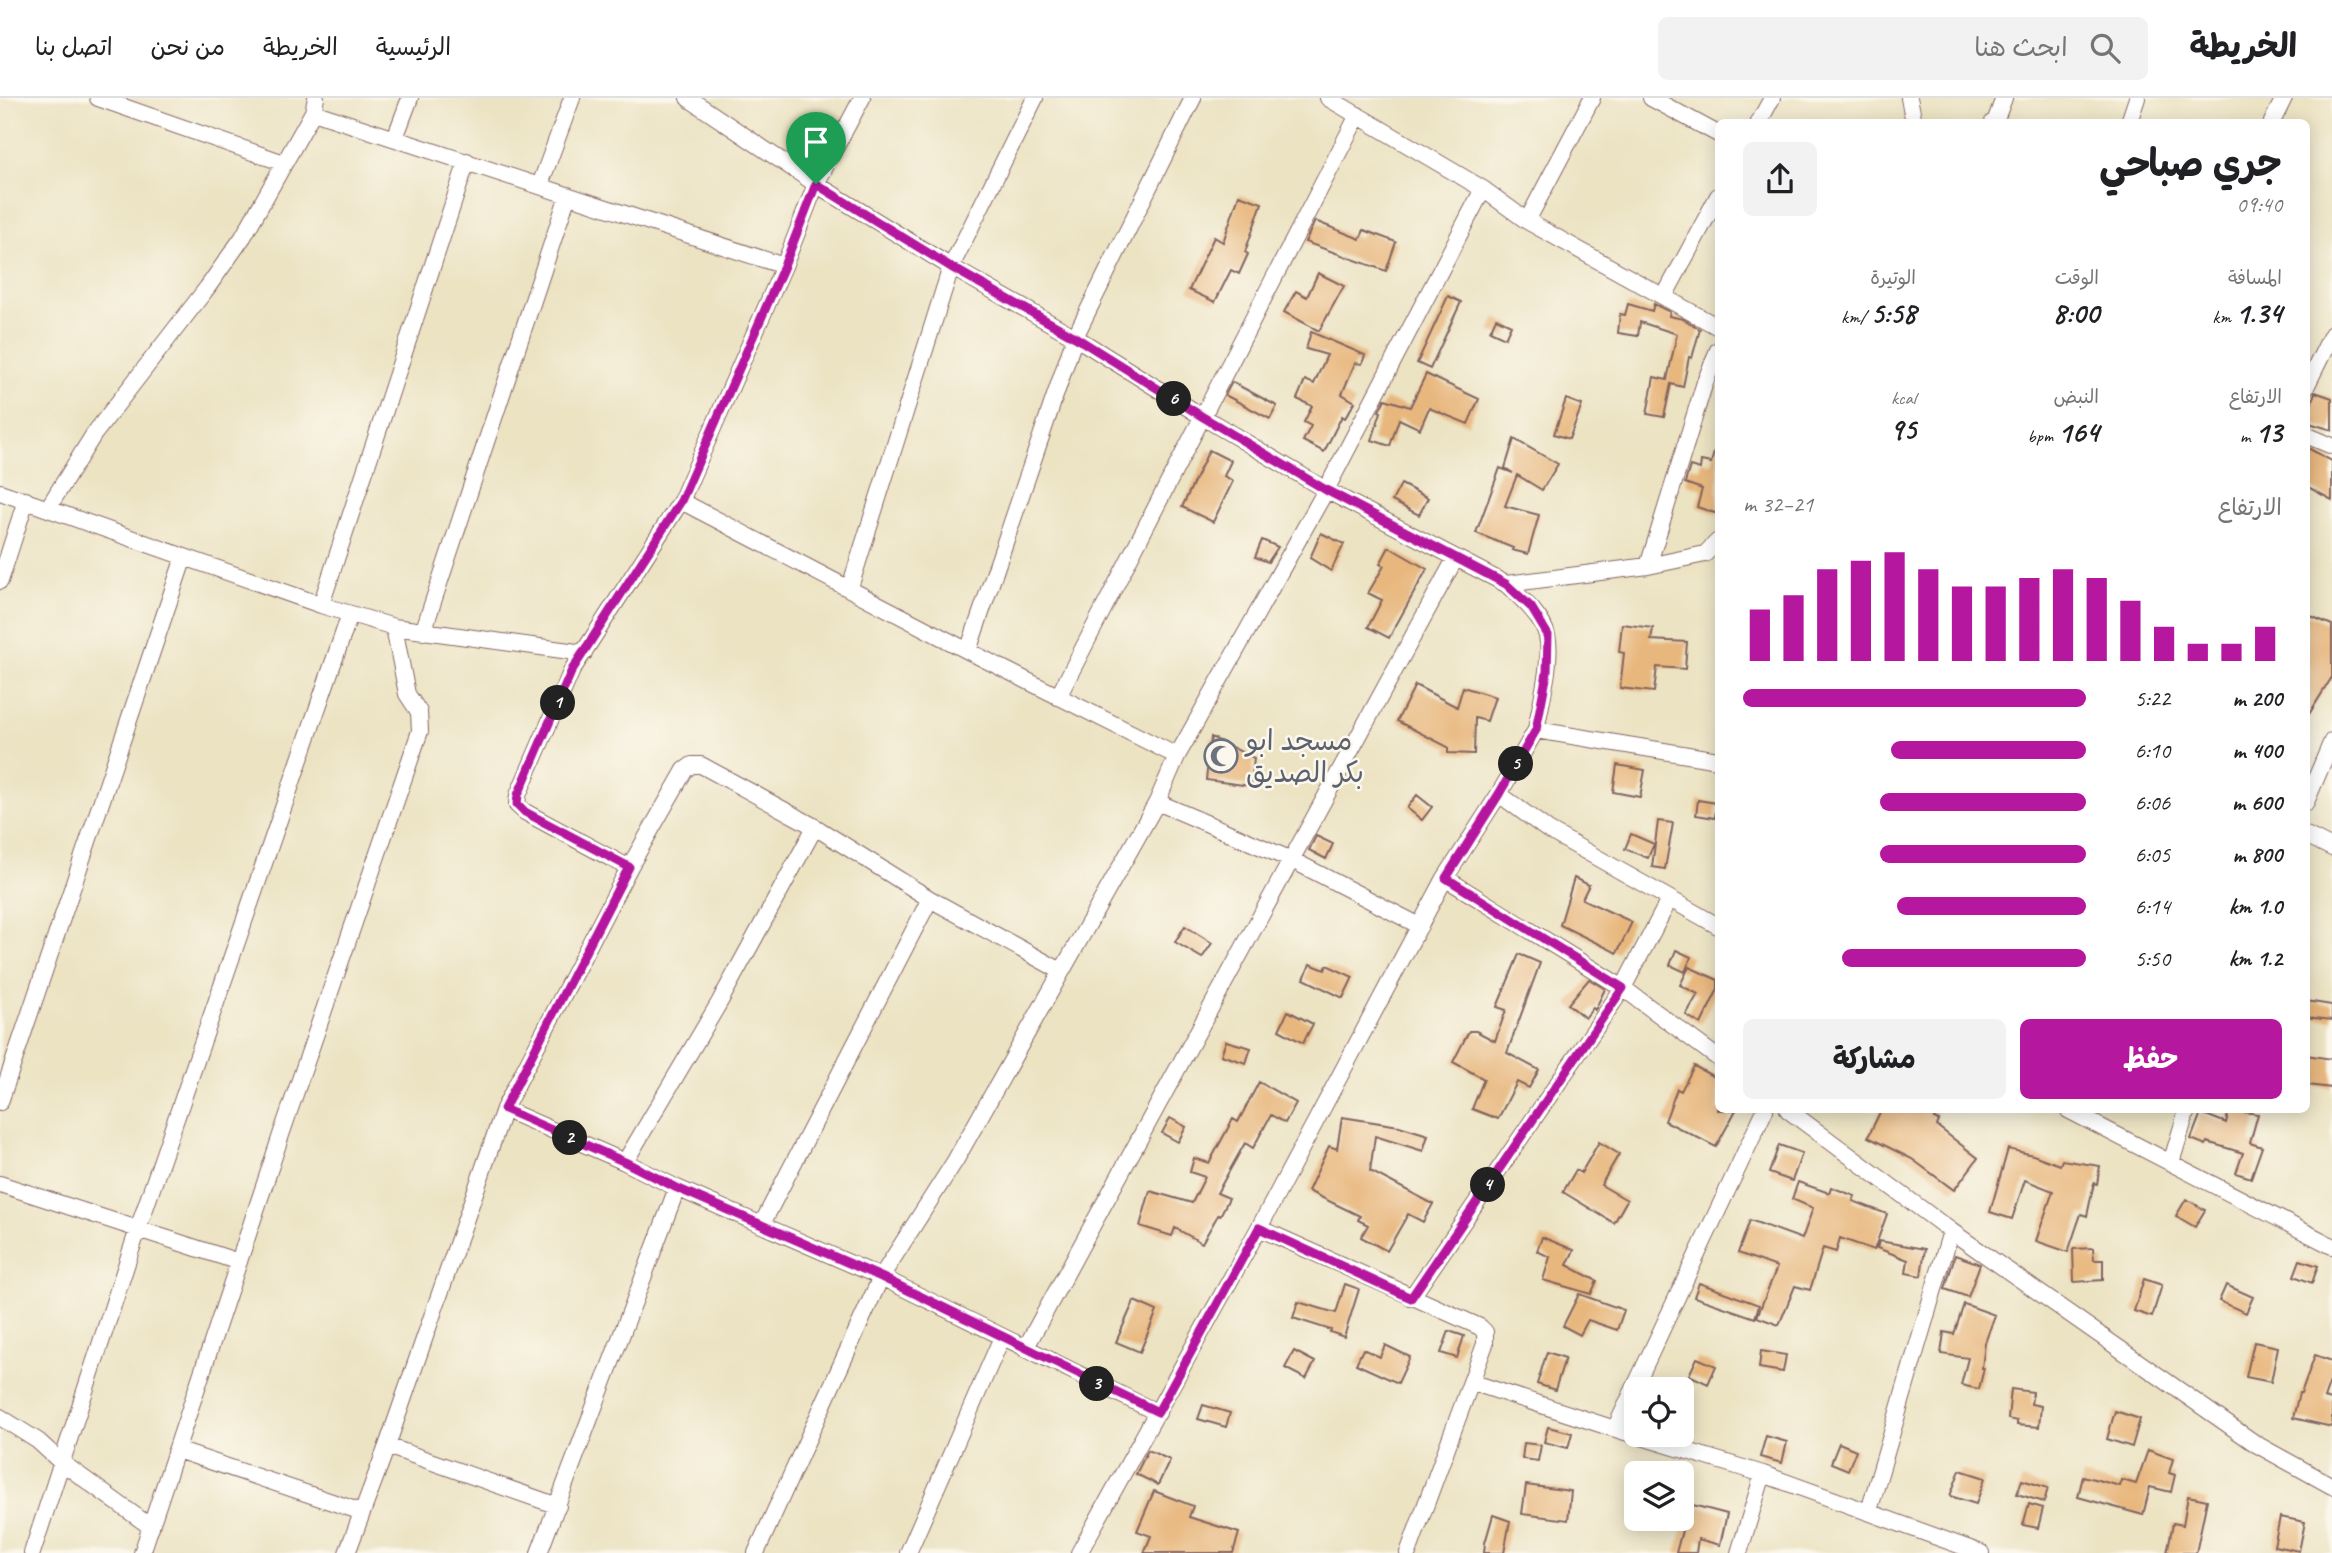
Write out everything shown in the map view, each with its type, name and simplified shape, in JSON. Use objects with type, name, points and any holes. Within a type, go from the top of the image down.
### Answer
[{"type":"street","points":[[396,138],[410,98]]},
{"type":"street","points":[[540,185],[572,98]]},
{"type":"street","points":[[688,98],[704,102],[816,184],[951,267],[1075,337],[1203,417],[1326,490],[1506,584],[1531,607],[1548,635],[1547,673],[1536,730],[1446,878],[1259,1228],[1079,1553]]},
{"type":"street","points":[[629,867],[525,812],[517,804],[518,795],[572,670],[681,501],[784,266],[816,184],[862,98]]},
{"type":"street","points":[[850,587],[951,267],[1035,98]]},
{"type":"street","points":[[968,651],[1075,337],[1193,98]]},
{"type":"street","points":[[1328,98],[1483,189],[1528,221],[1715,325]]},
{"type":"street","points":[[1528,221],[1592,98]]},
{"type":"street","points":[[1651,98],[1715,132]]},
{"type":"street","points":[[1761,119],[1772,98]]},
{"type":"street","points":[[1909,98],[1913,119]]},
{"type":"street","points":[[1996,119],[2004,98]]},
{"type":"street","points":[[2130,119],[2137,98]]},
{"type":"street","points":[[2274,119],[2284,98]]},
{"type":"street","points":[[105,99],[284,163]]},
{"type":"street","points":[[48,508],[94,434],[243,237],[314,105],[396,138],[784,266]]},
{"type":"street","points":[[1058,696],[1358,115]]},
{"type":"street","points":[[321,605],[467,162]]},
{"type":"street","points":[[756,1553],[881,1277],[955,1161],[1157,802],[1177,756],[1326,490],[1483,189]]},
{"type":"street","points":[[423,632],[568,195]]},
{"type":"street","points":[[1665,295],[1715,202]]},
{"type":"street","points":[[2310,379],[2332,334]]},
{"type":"street","points":[[1648,566],[1715,357]]},
{"type":"street","points":[[2310,437],[2332,446]]},
{"type":"street","points":[[0,492],[321,605],[394,627],[584,653]]},
{"type":"street","points":[[0,581],[26,500]]},
{"type":"street","points":[[681,501],[968,651],[1177,756]]},
{"type":"street","points":[[1506,584],[1712,556]]},
{"type":"street","points":[[0,1102],[184,557]]},
{"type":"street","points":[[1025,1349],[1455,559]]},
{"type":"street","points":[[32,1553],[138,1229],[350,614]]},
{"type":"street","points":[[160,1553],[143,1550],[420,731],[419,712],[407,694],[394,627]]},
{"type":"street","points":[[1536,730],[1715,760]]},
{"type":"street","points":[[2310,793],[2332,741]]},
{"type":"street","points":[[347,1553],[504,1109],[629,867],[685,770],[692,765],[701,765],[815,827],[930,899],[1061,971]]},
{"type":"street","points":[[1499,794],[1548,831],[1715,924]]},
{"type":"street","points":[[1157,802],[1292,860],[1420,926]]},
{"type":"street","points":[[625,1162],[719,1003],[815,827]]},
{"type":"street","points":[[2310,837],[2332,848]]},
{"type":"street","points":[[1446,878],[1623,988],[1715,1056]]},
{"type":"street","points":[[762,1224],[930,899]]},
{"type":"street","points":[[1411,1298],[1623,988],[1669,900]]},
{"type":"street","points":[[504,1109],[881,1277],[1158,1412]]},
{"type":"street","points":[[1615,1429],[1764,1113]]},
{"type":"street","points":[[1792,1113],[1951,1231],[2256,1444],[2332,1486]]},
{"type":"street","points":[[2074,1113],[2332,1246]]},
{"type":"street","points":[[2171,1163],[2186,1113]]},
{"type":"street","points":[[0,1184],[239,1262]]},
{"type":"street","points":[[539,1553],[677,1188]]},
{"type":"street","points":[[1259,1228],[1485,1332],[1485,1344],[1408,1553]]},
{"type":"street","points":[[1869,1511],[1951,1231]]},
{"type":"street","points":[[908,1553],[1002,1337]]},
{"type":"street","points":[[1471,1382],[1763,1474],[1869,1511],[1959,1549],[1981,1553]]},
{"type":"street","points":[[0,1418],[38,1441],[61,1462],[151,1527]]},
{"type":"street","points":[[387,1446],[558,1506]]},
{"type":"street","points":[[177,1450],[362,1512]]},
{"type":"street","points":[[1739,1553],[1763,1474]]},
{"type":"building","points":[[1239,195],[1262,203],[1245,252],[1248,254],[1239,274],[1231,270],[1215,302],[1189,290],[1214,237],[1223,242]]},
{"type":"building","points":[[1315,221],[1360,239],[1364,230],[1396,242],[1386,271],[1305,242]]},
{"type":"building","points":[[1318,273],[1344,286],[1319,331],[1284,312],[1296,291],[1307,297]]},
{"type":"building","points":[[1448,296],[1461,302],[1430,369],[1417,363]]},
{"type":"building","points":[[1628,304],[1652,311],[1654,304],[1670,312],[1669,316],[1683,319],[1700,329],[1692,358],[1689,357],[1683,387],[1671,384],[1664,417],[1647,414],[1654,377],[1667,380],[1677,334],[1640,322],[1638,336],[1618,333],[1620,314],[1625,315]]},
{"type":"building","points":[[1496,318],[1511,325],[1505,338],[1490,331]]},
{"type":"building","points":[[1311,332],[1365,355],[1362,364],[1355,363],[1342,394],[1355,402],[1345,418],[1342,416],[1324,452],[1303,441],[1311,426],[1304,422],[1312,406],[1297,399],[1305,380],[1314,384],[1327,355],[1306,349]]},
{"type":"building","points":[[1426,374],[1479,399],[1468,424],[1429,408],[1420,429],[1399,419],[1390,446],[1372,440],[1385,399],[1410,407]]},
{"type":"building","points":[[1232,382],[1277,406],[1270,419],[1225,395]]},
{"type":"building","points":[[2315,392],[2332,398],[2332,430],[2310,423],[2310,409]]},
{"type":"building","points":[[1566,399],[1582,405],[1569,439],[1554,434]]},
{"type":"building","points":[[1514,439],[1558,464],[1542,490],[1517,475],[1505,506],[1539,515],[1528,554],[1512,550],[1513,548],[1476,533],[1500,468],[1513,473],[1505,468]]},
{"type":"building","points":[[1715,449],[1715,513],[1697,507],[1702,489],[1685,483],[1690,466],[1700,469],[1701,461],[1711,463]]},
{"type":"building","points":[[2310,449],[2332,461],[2332,500],[2310,488]]},
{"type":"building","points":[[1209,450],[1231,461],[1224,476],[1233,481],[1213,522],[1182,507]]},
{"type":"building","points":[[1401,484],[1428,498],[1419,515],[1392,501]]},
{"type":"building","points":[[1321,533],[1344,544],[1331,571],[1310,558]]},
{"type":"building","points":[[1262,540],[1278,547],[1268,562],[1255,557]]},
{"type":"building","points":[[1389,547],[1427,569],[1389,638],[1368,627],[1382,600],[1368,593],[1384,566],[1380,564]]},
{"type":"building","points":[[2310,616],[2332,625],[2332,677],[2310,713]]},
{"type":"building","points":[[1622,624],[1653,628],[1651,640],[1687,642],[1685,669],[1657,667],[1654,692],[1620,688],[1624,653],[1619,652]]},
{"type":"building","points":[[1415,685],[1457,707],[1463,687],[1495,697],[1487,721],[1475,718],[1474,754],[1448,753],[1448,747],[1397,721]]},
{"type":"building","points":[[1211,737],[1254,758],[1251,786],[1206,780]]},
{"type":"building","points":[[1617,765],[1645,770],[1640,797],[1613,792]]},
{"type":"building","points":[[1417,795],[1432,807],[1422,820],[1407,808]]},
{"type":"building","points":[[1698,800],[1715,803],[1715,818],[1696,815]]},
{"type":"building","points":[[1658,821],[1673,823],[1665,869],[1652,867]]},
{"type":"building","points":[[1631,834],[1654,844],[1648,858],[1625,849]]},
{"type":"building","points":[[1316,836],[1333,844],[1326,859],[1309,850]]},
{"type":"building","points":[[1574,878],[1589,885],[1582,899],[1632,922],[1617,953],[1560,925]]},
{"type":"building","points":[[1185,926],[1212,943],[1202,958],[1175,942]]},
{"type":"building","points":[[1676,950],[1691,957],[1685,972],[1670,965]]},
{"type":"building","points":[[1519,954],[1540,963],[1507,1053],[1539,1070],[1529,1088],[1517,1082],[1498,1119],[1472,1109],[1484,1079],[1453,1062],[1469,1031],[1476,1031],[1495,1041],[1506,1010],[1497,1007]]},
{"type":"building","points":[[1310,964],[1325,970],[1327,965],[1353,977],[1343,998],[1304,979]]},
{"type":"building","points":[[1689,967],[1715,979],[1715,995],[1701,1024],[1686,1015],[1698,994],[1680,985]]},
{"type":"building","points":[[1589,979],[1605,989],[1595,1010],[1593,1008],[1585,1018],[1568,1004]]},
{"type":"building","points":[[2310,1002],[2332,1005],[2332,1020],[2310,1017]]},
{"type":"building","points":[[1288,1011],[1313,1024],[1303,1043],[1279,1030]]},
{"type":"building","points":[[1226,1041],[1251,1048],[1246,1063],[1221,1055]]},
{"type":"building","points":[[2310,1056],[2332,1059],[2332,1088],[2310,1085]]},
{"type":"building","points":[[1694,1066],[1715,1077],[1715,1113],[1734,1113],[1716,1147],[1665,1121],[1677,1089],[1681,1091]]},
{"type":"building","points":[[1259,1082],[1296,1103],[1285,1123],[1271,1115],[1253,1148],[1245,1143],[1217,1193],[1229,1198],[1202,1243],[1175,1228],[1172,1236],[1140,1226],[1150,1191],[1192,1203],[1205,1177],[1190,1172],[1194,1158],[1209,1163],[1233,1119],[1238,1122]]},
{"type":"building","points":[[1880,1113],[1937,1113],[1934,1119],[1939,1121],[1937,1126],[1978,1158],[1954,1190],[1912,1159],[1868,1137]]},
{"type":"building","points":[[2201,1113],[2226,1123],[2228,1113],[2258,1114],[2250,1143],[2262,1147],[2251,1178],[2236,1173],[2243,1153],[2191,1139]]},
{"type":"building","points":[[1342,1117],[1399,1126],[1428,1135],[1423,1151],[1375,1136],[1370,1171],[1433,1204],[1423,1222],[1408,1214],[1387,1251],[1361,1237],[1368,1225],[1358,1220],[1360,1216],[1308,1191],[1329,1146],[1337,1149]]},
{"type":"building","points":[[1170,1118],[1186,1127],[1178,1142],[1162,1133]]},
{"type":"building","points":[[1599,1142],[1619,1154],[1601,1185],[1627,1200],[1614,1223],[1563,1192],[1576,1170],[1581,1173]]},
{"type":"building","points":[[1779,1145],[1802,1153],[1792,1181],[1769,1173]]},
{"type":"building","points":[[2008,1149],[2060,1165],[2062,1160],[2100,1166],[2087,1216],[2081,1214],[2068,1252],[2036,1241],[2053,1191],[2025,1180],[2012,1219],[1990,1212]]},
{"type":"building","points":[[1798,1182],[1829,1193],[1831,1187],[1855,1196],[1853,1201],[1887,1214],[1874,1250],[1840,1238],[1836,1252],[1823,1248],[1810,1290],[1795,1286],[1779,1325],[1757,1317],[1777,1267],[1738,1253],[1750,1220],[1802,1239],[1813,1208],[1792,1199]]},
{"type":"building","points":[[2186,1199],[2205,1210],[2195,1227],[2176,1216]]},
{"type":"building","points":[[1542,1237],[1574,1250],[1567,1265],[1597,1281],[1591,1294],[1543,1280],[1550,1257],[1537,1251]]},
{"type":"building","points":[[1879,1241],[1925,1249],[1921,1276],[1906,1273],[1908,1260],[1877,1248]]},
{"type":"building","points":[[2093,1248],[2094,1260],[2103,1260],[2103,1280],[2074,1282],[2073,1249]]},
{"type":"building","points":[[1955,1255],[1980,1264],[1968,1297],[1945,1289]]},
{"type":"building","points":[[2300,1260],[2318,1266],[2312,1283],[2294,1276]]},
{"type":"building","points":[[2144,1279],[2162,1285],[2152,1317],[2134,1311]]},
{"type":"building","points":[[1699,1283],[1759,1305],[1755,1318],[1694,1297]]},
{"type":"building","points":[[1345,1284],[1359,1289],[1344,1337],[1293,1318],[1298,1302],[1336,1313]]},
{"type":"building","points":[[2226,1285],[2253,1297],[2246,1313],[2219,1301]]},
{"type":"building","points":[[1579,1294],[1624,1310],[1617,1330],[1588,1320],[1580,1335],[1563,1326]]},
{"type":"building","points":[[1134,1301],[1157,1311],[1140,1352],[1116,1342]]},
{"type":"building","points":[[1964,1304],[1995,1315],[1985,1343],[1984,1368],[1979,1389],[1961,1385],[1968,1358],[1941,1354],[1944,1332],[1954,1334]]},
{"type":"building","points":[[1449,1331],[1464,1336],[1457,1358],[1441,1353]]},
{"type":"building","points":[[2254,1342],[2278,1347],[2271,1382],[2246,1377]]},
{"type":"building","points":[[1385,1345],[1410,1357],[1398,1383],[1356,1364],[1363,1349],[1380,1357]]},
{"type":"building","points":[[1294,1351],[1315,1362],[1306,1379],[1285,1368]]},
{"type":"building","points":[[1761,1351],[1786,1355],[1783,1372],[1759,1368]]},
{"type":"building","points":[[1547,1352],[1565,1358],[1555,1390],[1537,1384]]},
{"type":"building","points":[[2315,1355],[2332,1361],[2332,1376],[2324,1398],[2332,1400],[2332,1427],[2293,1418],[2299,1393]]},
{"type":"building","points":[[1697,1358],[1716,1366],[1708,1384],[1689,1375]]},
{"type":"building","points":[[2011,1389],[2033,1392],[2031,1404],[2041,1406],[2039,1427],[2017,1425],[2017,1421],[2008,1419]]},
{"type":"building","points":[[1203,1405],[1230,1413],[1226,1427],[1198,1419]]},
{"type":"building","points":[[2115,1411],[2140,1419],[2132,1447],[2107,1439]]},
{"type":"building","points":[[1548,1427],[1572,1433],[1568,1448],[1544,1442]]},
{"type":"building","points":[[1766,1436],[1787,1442],[1782,1463],[1760,1457]]},
{"type":"building","points":[[1524,1443],[1541,1445],[1538,1461],[1522,1459]]},
{"type":"building","points":[[1839,1443],[1856,1450],[1848,1470],[1831,1463]]},
{"type":"building","points":[[1148,1450],[1170,1460],[1158,1485],[1136,1474]]},
{"type":"building","points":[[2148,1450],[2173,1459],[2169,1473],[2175,1475],[2171,1492],[2150,1487],[2143,1515],[2078,1497],[2083,1476],[2120,1486],[2122,1480],[2136,1484]]},
{"type":"building","points":[[1960,1470],[1985,1478],[1976,1504],[1950,1496]]},
{"type":"building","points":[[2022,1480],[2048,1488],[2044,1502],[2017,1494]]},
{"type":"building","points":[[1526,1485],[1571,1491],[1568,1520],[1522,1514]]},
{"type":"building","points":[[1154,1491],[1193,1506],[1189,1517],[1239,1533],[1233,1553],[1144,1553],[1151,1536],[1137,1531]]},
{"type":"building","points":[[2188,1496],[2207,1500],[2196,1553],[2167,1553],[2173,1523],[2183,1525]]},
{"type":"building","points":[[2029,1504],[2043,1508],[2038,1528],[2023,1525]]},
{"type":"building","points":[[1694,1505],[1727,1514],[1720,1545],[1698,1539],[1696,1553],[1676,1553],[1682,1531],[1694,1531]]},
{"type":"building","points":[[1493,1515],[1510,1521],[1504,1553],[1484,1553]]},
{"type":"building","points":[[2280,1517],[2305,1522],[2299,1551],[2274,1546]]},
{"type":"place","name":"مسجد ابو بكر الصديق","points":[[1221,756]]},
{"type":"route","points":[[816,184],[1326,490],[1506,584],[1531,607],[1548,635],[1547,673],[1536,730],[1446,878],[1623,988],[1411,1298],[1259,1228],[1158,1412],[881,1277],[504,1109],[629,867],[525,812],[517,804],[518,795],[572,670],[681,501],[784,266],[816,184]]}]
